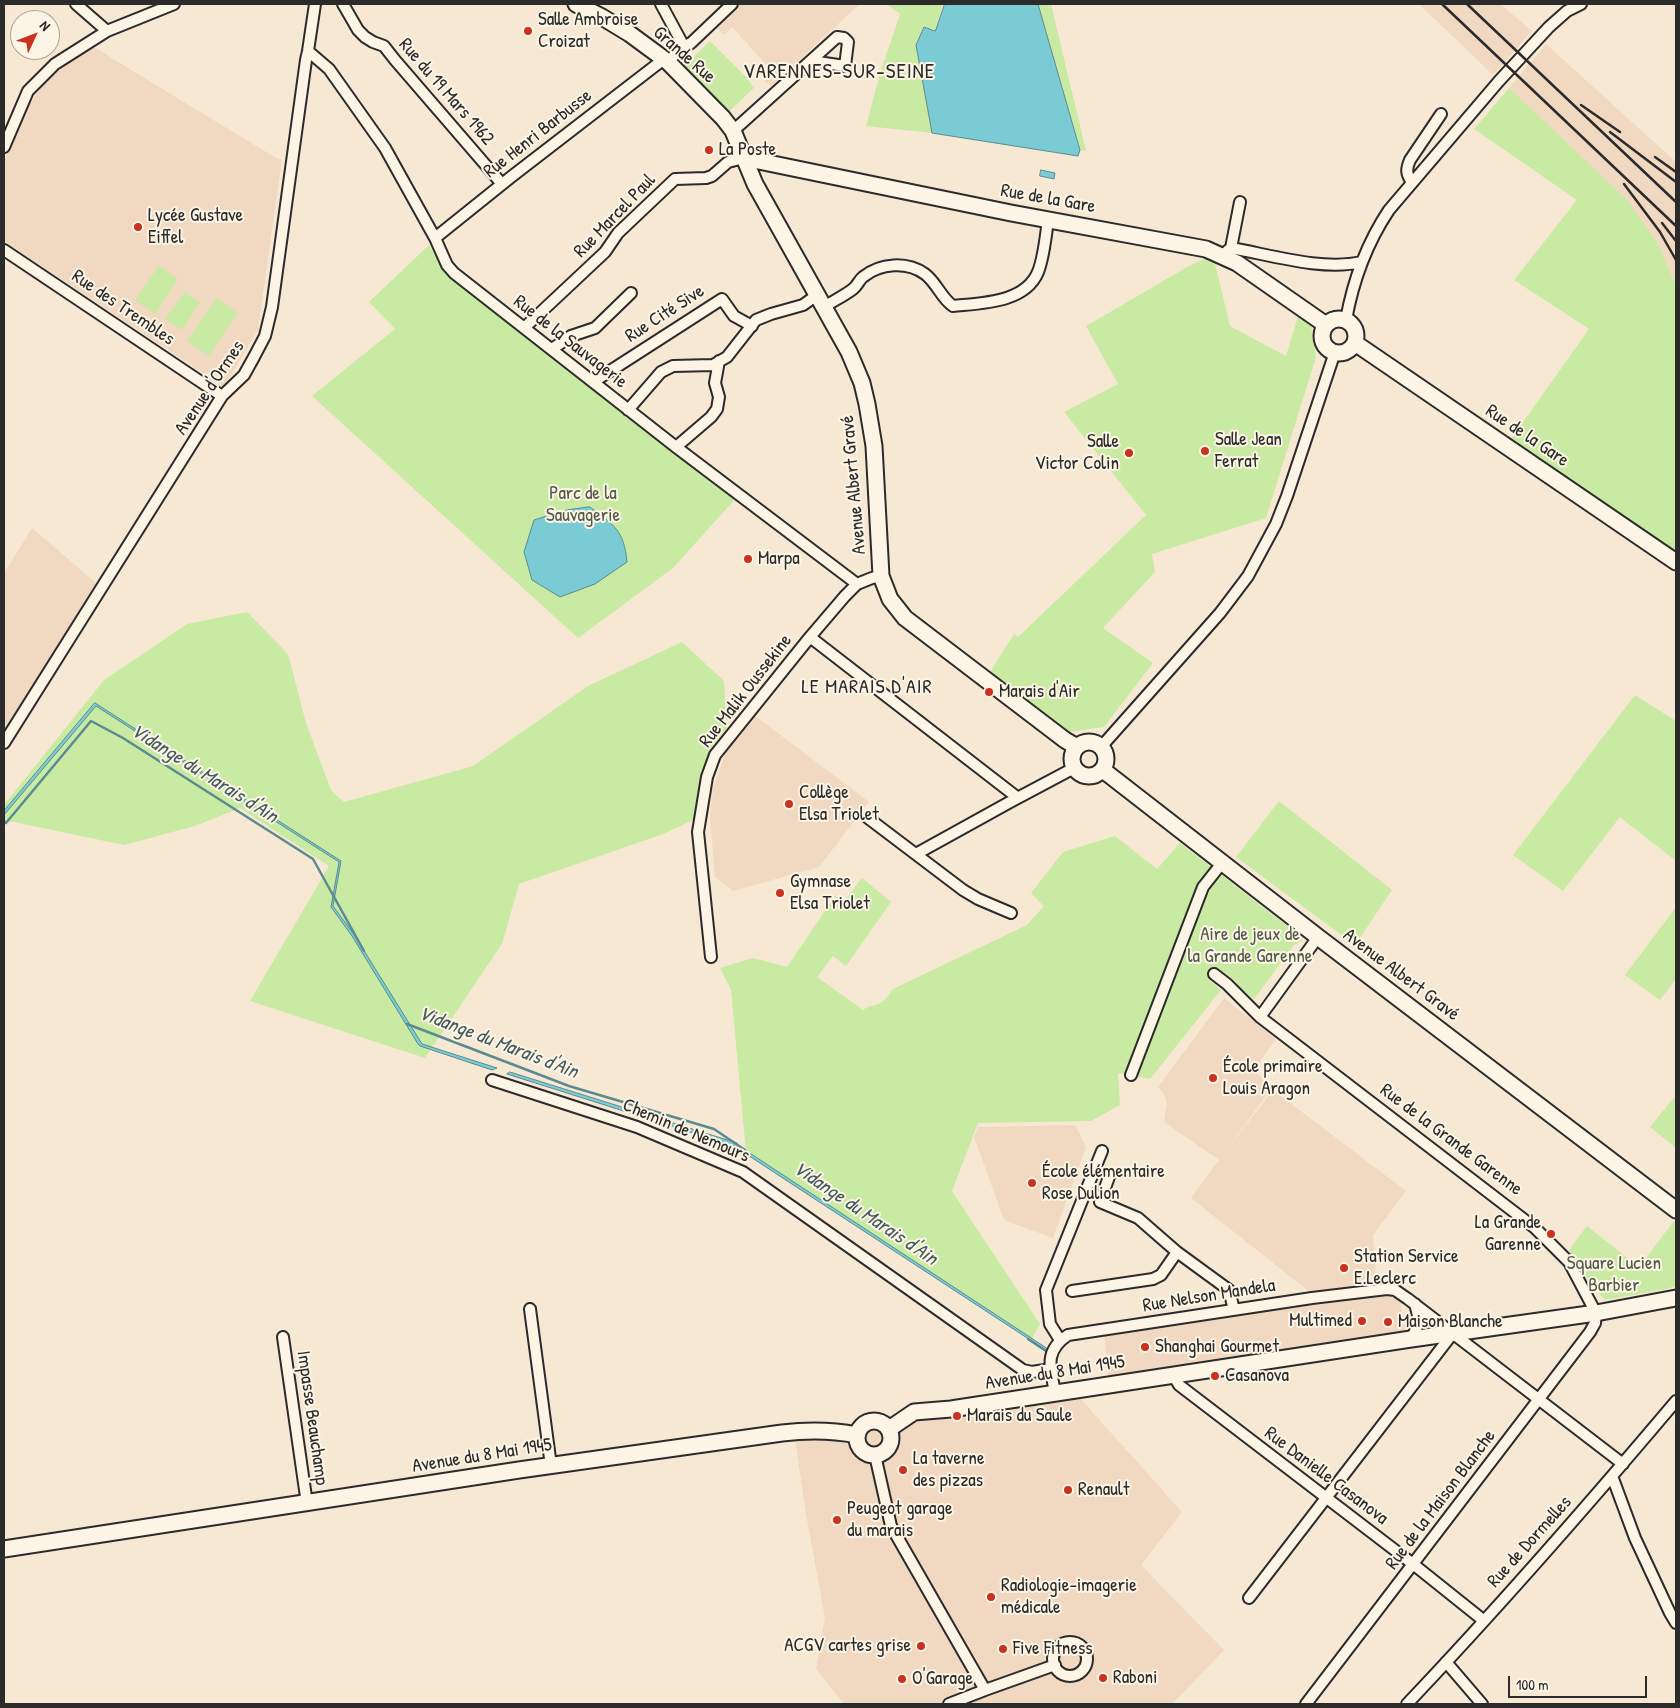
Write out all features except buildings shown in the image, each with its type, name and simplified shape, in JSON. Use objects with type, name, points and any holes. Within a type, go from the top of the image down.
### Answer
[{"type":"main road","name":"Grande Rue","points":[[576,4],[630,34],[666,61],[723,118],[733,131],[744,158]]},
{"type":"main road","name":"Rue de la Gare","points":[[744,158],[1011,213],[1227,252],[1238,263],[1326,325]]},
{"type":"main road","name":"Avenue Albert Gravé","points":[[744,158],[755,184],[849,352],[862,383],[874,446],[881,576],[890,599],[905,618],[1076,747]]},
{"type":"main road","points":[[1335,319],[1346,320],[1354,327],[1356,332],[1355,343],[1350,349],[1343,352],[1335,352],[1325,344],[1322,338],[1323,331],[1326,325],[1335,319]]},
{"type":"main road","name":"Rue de la Gare","points":[[1355,343],[1676,562]]},
{"type":"main road","points":[[1086,742],[1097,744],[1101,747],[1106,756],[1105,766],[1098,774],[1088,776],[1074,768],[1072,757],[1076,747],[1086,742]]},
{"type":"main road","name":"Avenue Albert Gravé","points":[[1103,770],[1318,937],[1676,1210]]},
{"type":"main road","name":"Avenue du 8 Mai 1945","points":[[889,1429],[914,1412],[959,1407],[1596,1313],[1676,1298]]},
{"type":"main road","points":[[871,1421],[881,1422],[889,1429],[891,1434],[890,1444],[884,1452],[870,1455],[858,1445],[857,1435],[862,1426],[871,1421]]},
{"type":"main road","name":"Avenue du 8 Mai 1945","points":[[4,1549],[551,1466],[806,1430],[826,1430],[857,1435]]},
{"type":"street","points":[[76,4],[107,31]]},
{"type":"street","points":[[4,147],[28,91],[55,64],[107,31],[174,4]]},
{"type":"street","name":"Avenue d'Ormes","points":[[4,743],[222,396],[244,376],[265,336],[272,307],[304,69],[315,4]]},
{"type":"street","name":"Rue du 19 Mars 1962","points":[[343,4],[358,30],[373,42],[384,46],[502,184]]},
{"type":"street","points":[[661,4],[679,34],[680,49]]},
{"type":"street","name":"Rue Henri Barbusse","points":[[435,238],[502,184],[680,49],[691,43],[732,4]]},
{"type":"street","points":[[1346,320],[1362,262],[1379,224],[1389,210],[1499,81],[1549,27],[1567,11],[1581,4]]},
{"type":"street","name":"Rue de la Sauvagerie","points":[[308,51],[329,69],[385,148],[435,238],[447,266],[454,273],[676,447],[858,584]]},
{"type":"street","points":[[733,131],[811,61]]},
{"type":"street","points":[[1412,182],[1407,174],[1410,160],[1441,114]]},
{"type":"street","name":"Rue Marcel Paul","points":[[524,328],[605,252],[618,233],[675,179],[699,180],[706,178],[712,176],[728,162],[744,158]]},
{"type":"street","points":[[1240,202],[1227,252],[1324,265],[1362,262]]},
{"type":"street","points":[[628,410],[661,372],[673,366],[713,365],[727,357],[756,320],[770,314],[820,301],[855,288],[861,278],[883,266],[912,268],[925,274],[948,302],[954,306],[995,301],[1015,295],[1032,282],[1038,272],[1048,219]]},
{"type":"street","name":"Rue des Trembles","points":[[4,250],[222,396]]},
{"type":"street","points":[[552,349],[571,336],[595,328],[631,293]]},
{"type":"street","name":"Rue Cité Sive","points":[[593,382],[722,299],[734,316],[752,326]]},
{"type":"street","points":[[1101,747],[1220,613],[1248,576],[1276,524],[1287,496],[1335,352]]},
{"type":"street","points":[[676,447],[711,417],[717,408],[719,397],[715,382],[718,362]]},
{"type":"street","points":[[858,584],[881,576]]},
{"type":"street","name":"Rue Malik Oussekine","points":[[711,957],[698,832],[707,777],[715,755],[810,637],[845,596],[858,584]]},
{"type":"street","points":[[810,637],[1018,798]]},
{"type":"street","points":[[916,854],[1074,768]]},
{"type":"street","points":[[868,818],[963,890],[978,899],[1011,913]]},
{"type":"street","points":[[1131,1075],[1203,887],[1222,863]]},
{"type":"street","points":[[1260,1017],[1318,937]]},
{"type":"street","name":"Rue de la Grande Garenne","points":[[1214,974],[1227,984],[1260,1017],[1535,1228],[1569,1262],[1596,1313]]},
{"type":"street","name":"Chemin de Nemours","points":[[492,1080],[637,1127],[744,1172],[1022,1370],[1032,1372],[1051,1369]]},
{"type":"street","points":[[1055,1392],[1051,1369],[1051,1354],[1060,1340],[1050,1324],[1046,1290],[1102,1150]]},
{"type":"street","points":[[1110,1174],[1100,1202],[1138,1218],[1177,1252],[1229,1290],[1234,1310]]},
{"type":"street","points":[[1072,1291],[1153,1279],[1161,1275],[1177,1252]]},
{"type":"street","name":"Rue Nelson Mandela","points":[[1060,1340],[1068,1335],[1388,1288],[1395,1290],[1415,1304],[1623,1464]]},
{"type":"street","points":[[1411,1339],[1419,1325],[1420,1319],[1415,1304]]},
{"type":"street","points":[[530,1310],[551,1466]]},
{"type":"street","name":"Rue de la Maison Blanche","points":[[1306,1704],[1590,1332],[1595,1323],[1596,1313]]},
{"type":"street","points":[[1249,1598],[1453,1333]]},
{"type":"street","name":"Impasse Beauchamp","points":[[283,1337],[307,1504]]},
{"type":"street","name":"Rue Danielle Casanova","points":[[1173,1375],[1179,1384],[1483,1620]]},
{"type":"street","name":"Rue de Dormelles","points":[[1407,1704],[1623,1464],[1676,1401]]},
{"type":"street","points":[[875,1455],[891,1526],[985,1690]]},
{"type":"street","points":[[1612,1476],[1635,1538],[1673,1610],[1676,1623]]},
{"type":"street","points":[[1446,1662],[1482,1704]]},
{"type":"street","points":[[948,1704],[1055,1665]]},
{"type":"shaded area","points":[[741,4],[860,4],[771,86],[763,79],[772,71],[732,27],[724,35],[716,27]]},
{"type":"shaded area","points":[[1419,4],[1500,4],[1532,31],[1493,75]]},
{"type":"shaded area","points":[[1546,44],[1676,162],[1676,286],[1658,244],[1509,88]]},
{"type":"shaded area","name":"Lycée Gustave Eiffel","points":[[92,46],[282,160],[258,330],[224,387],[4,241],[4,162],[23,114],[43,85],[80,52]]},
{"type":"shaded area","points":[[32,528],[96,583],[4,735],[4,573]]},
{"type":"shaded area","name":"Collège Elsa Triolet","points":[[754,715],[869,802],[819,867],[733,891],[715,877],[710,817],[713,789],[726,752]]},
{"type":"shaded area","points":[[1224,998],[1276,1039],[1254,1070],[1271,1089],[1225,1152],[1273,1090],[1406,1191],[1373,1235],[1376,1282],[1397,1282],[1406,1333],[1109,1378],[1103,1325],[1311,1293],[1191,1198],[1219,1160],[1164,1122],[1167,1103],[1164,1094],[1158,1087]]},
{"type":"shaded area","name":"École élémentaire Rose Dulion","points":[[1075,1125],[1086,1147],[1053,1238],[1004,1220],[974,1137],[978,1127]]},
{"type":"shaded area","points":[[1078,1396],[1182,1512],[1141,1565],[1224,1650],[1172,1704],[844,1704],[816,1669],[825,1618],[805,1508],[795,1437]]},
{"type":"green space","points":[[886,4],[943,4],[935,30],[924,27],[916,45],[932,133],[866,126],[881,70],[900,14]]},
{"type":"green space","points":[[1038,4],[1051,4],[1086,151],[1080,150]]},
{"type":"green space","points":[[710,41],[746,77],[754,88],[726,114],[682,68]]},
{"type":"green space","points":[[1509,88],[1628,201],[1658,244],[1676,286],[1676,555],[1509,442],[1589,329],[1514,280],[1577,200],[1474,129]]},
{"type":"green space","name":"Parc de la Sauvagerie","points":[[429,245],[441,265],[737,497],[673,568],[578,638],[312,396],[395,329],[369,302]]},
{"type":"green space","points":[[1213,255],[1230,326],[1286,356],[1299,313],[1311,326],[1316,357],[1266,518],[1152,554],[1155,572],[1103,628],[1153,663],[1104,727],[1069,732],[989,674],[1014,634],[1018,637],[1146,515],[1064,412],[1118,384],[1086,326],[1189,266]]},
{"type":"green space","points":[[159,266],[178,279],[155,314],[135,300]]},
{"type":"green space","points":[[185,292],[200,302],[182,330],[165,319]]},
{"type":"green space","points":[[217,298],[237,313],[209,356],[187,341]]},
{"type":"green space","points":[[247,612],[288,654],[306,723],[331,790],[344,802],[473,766],[588,686],[682,642],[724,681],[727,728],[702,770],[695,819],[663,834],[519,884],[502,944],[425,1058],[250,1001],[329,866],[240,808],[195,826],[124,845],[4,820],[4,805],[104,680],[187,624]]},
{"type":"green space","points":[[1635,695],[1676,721],[1676,861],[1620,817],[1563,891],[1513,855]]},
{"type":"green space","points":[[1279,801],[1392,890],[1355,945],[1236,857]]},
{"type":"green space","name":"Aire de jeux de la Grande Garenne","points":[[1115,836],[1157,869],[1180,843],[1300,936],[1302,941],[1294,945],[1254,999],[1238,987],[1236,981],[1220,970],[1213,969],[1207,978],[1221,990],[1150,1079],[1118,1073],[1120,1105],[1091,1121],[978,1123],[952,1191],[1040,1324],[1031,1340],[746,1152],[731,990],[720,968],[753,958],[787,967],[835,896],[844,901],[862,878],[891,902],[846,966],[833,956],[817,977],[863,1010],[882,1002],[893,989],[1027,925],[1044,906],[1031,893],[1063,852]]},
{"type":"green space","points":[[1676,907],[1676,979],[1660,1000],[1625,975]]},
{"type":"green space","points":[[1676,1095],[1676,1148],[1650,1127]]},
{"type":"green space","name":"Square Lucien Barbier","points":[[1674,1221],[1676,1223],[1676,1286],[1666,1289],[1605,1300],[1590,1284],[1569,1250],[1587,1226],[1639,1267]]},
{"type":"water","points":[[945,4],[1038,4],[1080,150],[1078,156],[932,133],[916,45],[924,27],[935,31]]},
{"type":"water","points":[[1041,170],[1055,173],[1054,179],[1040,176]]},
{"type":"water","points":[[590,507],[616,529],[626,551],[627,562],[595,584],[560,597],[532,580],[524,552],[534,520],[567,510]]},
{"type":"water","points":[[95,703],[341,861],[333,906],[353,933],[422,1044],[497,1068],[492,1070],[418,1044],[352,936],[331,907],[339,862],[96,706],[4,815],[4,811]]},
{"type":"water","points":[[510,1072],[737,1143],[737,1147],[507,1074]]},
{"type":"water","points":[[742,1148],[1048,1349],[1047,1351],[743,1152]]},
{"type":"waterway","name":"Vidange du Marais d'Ain","points":[[4,821],[6,823],[91,721],[123,738],[313,859],[364,951]]},
{"type":"waterway","name":"Vidange du Marais d'Ain","points":[[407,1024],[569,1086],[714,1129],[745,1150]]},
{"type":"waterway","name":"Vidange du Marais d'Ain","points":[[1028,1339],[1049,1353]]},
{"type":"railway","points":[[1442,4],[1676,226]]},
{"type":"railway","points":[[1467,4],[1676,202]]},
{"type":"railway","points":[[1581,105],[1620,132]]},
{"type":"railway","points":[[1610,132],[1676,182]]},
{"type":"railway","points":[[1655,157],[1676,172]]},
{"type":"railway","points":[[1624,184],[1660,232],[1676,260]]},
{"type":"railway","points":[[1662,223],[1676,241]]},
{"type":"place","name":"Salle Ambroise Croizat","points":[[528,31]]},
{"type":"place","name":"La Poste","points":[[709,150]]},
{"type":"place","name":"Lycée Gustave Eiffel","points":[[138,227]]},
{"type":"place","name":"Salle Jean Ferrat","points":[[1205,451]]},
{"type":"place","name":"Salle Victor Colin","points":[[1129,453]]},
{"type":"place","name":"Marpa","points":[[748,559]]},
{"type":"place","name":"Marais d'Air","points":[[989,692]]},
{"type":"place","name":"Collège Elsa Triolet","points":[[789,804]]},
{"type":"place","name":"Gymnase Elsa Triolet","points":[[780,893]]},
{"type":"place","name":"École primaire Louis Aragon","points":[[1213,1078]]},
{"type":"place","name":"École élémentaire Rose Dulion","points":[[1032,1183]]},
{"type":"place","name":"La Grande Garenne","points":[[1551,1234]]},
{"type":"place","name":"Station Service E.Leclerc","points":[[1344,1268]]},
{"type":"place","name":"Multimed","points":[[1362,1321]]},
{"type":"place","name":"Maison Blanche","points":[[1388,1322]]},
{"type":"place","name":"Shanghai Gourmet","points":[[1145,1347]]},
{"type":"place","name":"Casanova","points":[[1215,1376]]},
{"type":"place","name":"Marais du Saule","points":[[957,1416]]},
{"type":"place","name":"La taverne des pizzas","points":[[903,1470]]},
{"type":"place","name":"Renault","points":[[1068,1490]]},
{"type":"place","name":"Peugeot garage du marais","points":[[837,1520]]},
{"type":"place","name":"Radiologie-imagerie médicale","points":[[991,1597]]},
{"type":"place","name":"ACGV cartes grise","points":[[921,1646]]},
{"type":"place","name":"Five Fitness","points":[[1003,1649]]},
{"type":"place","name":"Raboni","points":[[1103,1678]]},
{"type":"place","name":"O'Garage","points":[[902,1679]]},
{"type":"district","name":"VARENNES-SUR-SEINE","points":[[839,72]]},
{"type":"district","name":"LE MARAIS D'AIR","points":[[867,688]]}]
